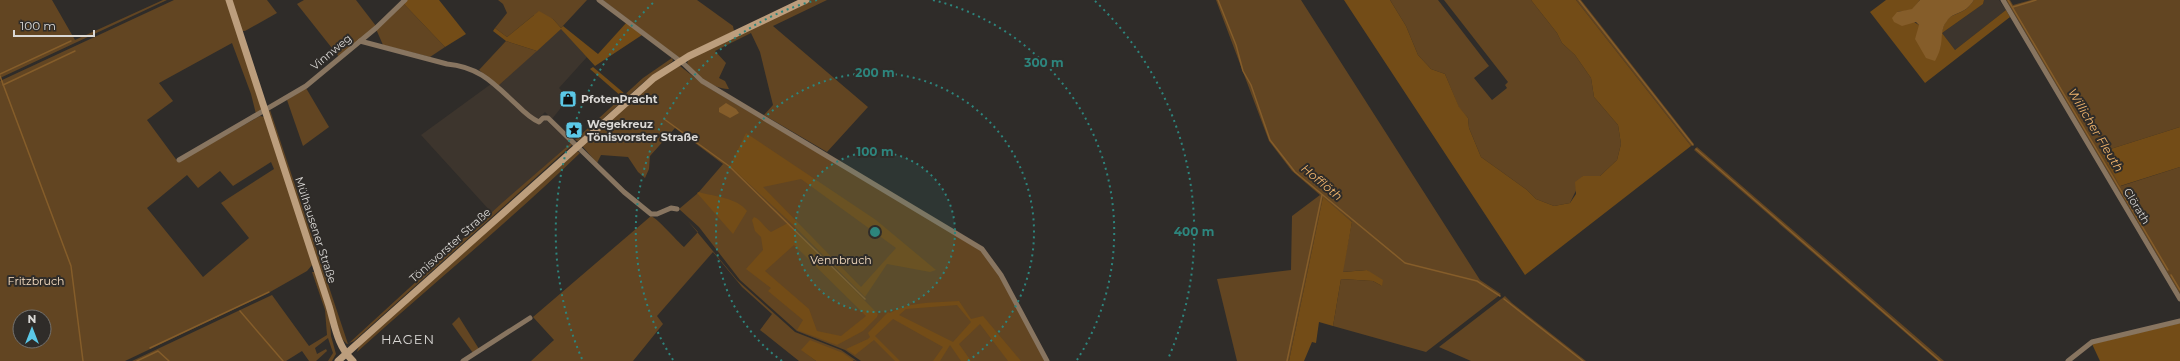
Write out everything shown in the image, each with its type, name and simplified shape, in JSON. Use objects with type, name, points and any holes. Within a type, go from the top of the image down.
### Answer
[{"type":"main road","name":"Mülhausener Straße","points":[[229,0],[329,306],[339,343],[346,355]]},
{"type":"main road","name":"Tönisvorster Straße","points":[[338,361],[576,146],[654,78],[680,61],[806,0]]},
{"type":"main road","points":[[346,355],[353,361]]},
{"type":"street","name":"Vinnweg","points":[[265,111],[306,86],[360,41],[405,0]]},
{"type":"street","points":[[599,0],[680,61],[702,81],[982,249],[1001,275],[1048,361]]},
{"type":"street","name":"Clörath","points":[[2003,0],[2180,298]]},
{"type":"street","points":[[360,41],[447,64],[459,65],[477,72],[491,82],[530,118],[539,122],[543,118],[548,118],[624,192],[651,214],[657,214],[671,208],[677,209]]},
{"type":"street","points":[[179,160],[265,111]]},
{"type":"street","points":[[463,361],[530,318]]},
{"type":"street","points":[[2068,361],[2092,342],[2180,321]]},
{"type":"shaded area","points":[[407,0],[439,0],[466,34],[445,47],[403,3]]},
{"type":"shaded area","points":[[1344,0],[1390,0],[1406,26],[1418,55],[1431,69],[1445,74],[1459,107],[1468,118],[1469,128],[1481,157],[1527,190],[1536,199],[1554,206],[1570,203],[1576,194],[1575,182],[1583,176],[1600,176],[1617,160],[1621,144],[1618,125],[1594,97],[1591,78],[1575,55],[1562,43],[1557,33],[1531,0],[1576,0],[1691,146],[1525,275]]},
{"type":"shaded area","points":[[1886,0],[1920,0],[1912,10],[1897,12],[1919,25],[1919,29],[1940,49],[1942,30],[1946,21],[1950,17],[1970,6],[1974,0],[1984,0],[1983,4],[1942,33],[1955,50],[2006,10],[2010,17],[1925,83],[1870,12]]},
{"type":"shaded area","points":[[1920,0],[1974,0],[1966,9],[1949,18],[1945,24],[1942,31],[1939,54],[1935,61],[1926,58],[1915,39],[1919,25],[1916,22],[1902,26],[1894,22],[1892,18],[1897,12],[1912,9]]},
{"type":"shaded area","points":[[1984,0],[1999,0],[2006,10],[1955,50],[1942,33],[1983,4]]},
{"type":"shaded area","points":[[539,11],[553,19],[561,28],[563,26],[598,54],[627,22],[642,35],[595,66],[561,29],[537,51],[506,41],[493,31],[495,28],[507,37]]},
{"type":"shaded area","points":[[561,28],[587,57],[559,88],[566,95],[560,109],[552,119],[545,112],[538,119],[531,116],[498,86]]},
{"type":"shaded area","points":[[593,67],[625,94],[622,97],[590,69]]},
{"type":"shaded area","points":[[491,84],[539,122],[546,120],[571,143],[492,213],[421,135]]},
{"type":"shaded area","points":[[726,103],[736,109],[739,113],[730,118],[719,112],[719,108]]},
{"type":"shaded area","points":[[2180,127],[2180,167],[2120,186],[2101,152]]},
{"type":"shaded area","points":[[746,133],[876,220],[936,270],[930,272],[887,264],[865,297],[789,221],[730,166]],"holes":[[[801,179],[896,248],[861,287],[763,187]]]},
{"type":"shaded area","points":[[699,192],[731,200],[742,206],[747,211],[733,234],[697,193]]},
{"type":"shaded area","points":[[1323,197],[1352,222],[1343,272],[1367,270],[1383,280],[1382,286],[1373,281],[1341,279],[1333,326],[1319,322],[1316,343],[1312,342],[1304,361],[1289,361]]},
{"type":"shaded area","points":[[754,217],[757,218],[771,232],[788,223],[878,314],[877,317],[863,331],[837,345],[797,330],[803,320],[768,291],[771,288],[746,269],[763,250],[761,237],[755,231],[752,220]],"holes":[[[794,245],[866,316],[841,336],[817,331],[809,309],[765,271]]]},
{"type":"shaded area","points":[[959,301],[971,319],[983,316],[1021,361],[1008,361],[980,324],[959,344],[971,361],[961,361],[950,345],[940,361],[933,361],[943,347],[893,319],[875,336],[900,361],[895,361],[874,340],[855,355],[846,349],[868,339],[870,337],[868,333],[888,312],[890,313],[915,304]],"holes":[[[957,305],[971,322],[953,342],[899,315],[906,309]]]},
{"type":"shaded area","points":[[2180,323],[2180,361],[2100,361],[2092,344]]},
{"type":"shaded area","points":[[810,340],[843,353],[854,361],[816,361],[801,350]]},
{"type":"green space","points":[[0,0],[52,0],[75,40],[163,0],[167,0],[0,78]]},
{"type":"green space","name":"Fritzbruch","points":[[174,0],[226,0],[262,110],[256,114],[251,94],[232,43],[159,83],[173,101],[147,120],[178,162],[260,116],[265,117],[313,264],[307,271],[270,292],[125,361],[0,361],[0,81]],"holes":[[[271,162],[274,169],[221,203],[249,238],[203,277],[147,208],[187,175],[198,188],[220,171],[233,186]]]},
{"type":"green space","points":[[231,0],[267,0],[277,13],[245,31],[241,31]]},
{"type":"green space","points":[[304,0],[356,0],[376,26],[339,57],[297,4]]},
{"type":"green space","points":[[498,0],[587,0],[561,28],[553,19],[534,15],[507,37],[495,28],[507,13],[503,4]]},
{"type":"green space","points":[[603,0],[697,0],[733,26],[734,31],[679,58]]},
{"type":"green space","points":[[811,0],[827,0],[773,26],[868,107],[827,152],[764,115],[773,105],[760,52],[751,33],[715,51],[726,63],[719,78],[725,81],[729,89],[723,89],[711,84],[695,72],[687,63],[689,59]]},
{"type":"green space","points":[[1216,0],[1301,0],[1480,280],[1501,294],[1426,352],[1333,326],[1341,279],[1373,281],[1382,286],[1367,270],[1342,272],[1352,222],[1323,198],[1289,361],[1237,361],[1217,279],[1291,270],[1292,216],[1320,195],[1292,171],[1269,141]]},
{"type":"green space","points":[[1390,0],[1438,0],[1489,66],[1474,78],[1492,100],[1507,88],[1505,85],[1508,82],[1444,0],[1531,0],[1557,33],[1562,43],[1575,55],[1591,78],[1594,97],[1618,125],[1621,144],[1617,160],[1600,176],[1583,176],[1570,203],[1554,206],[1536,199],[1527,190],[1481,157],[1469,128],[1468,118],[1459,108],[1445,74],[1431,69],[1418,55],[1406,26]]},
{"type":"green space","points":[[1576,0],[1581,0],[1694,144],[1691,146]]},
{"type":"green space","points":[[2006,0],[2010,0],[2013,5],[2031,0],[2180,0],[2180,127],[2101,152],[2121,186],[2180,167],[2180,294]]},
{"type":"green space","points":[[403,3],[445,47],[430,57],[383,45],[376,29]]},
{"type":"green space","points":[[506,41],[537,51],[498,86],[479,70]]},
{"type":"green space","points":[[672,58],[673,61],[644,82],[578,141],[575,140],[643,78]]},
{"type":"green space","name":"Vennbruch","points":[[680,66],[704,85],[980,249],[1000,276],[1045,361],[861,361],[845,350],[797,331],[740,280],[699,227],[679,209],[698,193],[723,164],[675,128],[650,156],[649,169],[645,178],[638,172],[628,157],[601,155],[597,163],[583,147],[583,144],[648,85],[674,67]]},
{"type":"green space","points":[[306,88],[329,127],[303,146],[287,100]]},
{"type":"green space","points":[[270,110],[348,344],[342,339],[268,113]]},
{"type":"green space","points":[[571,143],[572,145],[354,341],[349,343],[502,203]]},
{"type":"green space","points":[[1697,147],[1944,361],[1938,361],[1694,150]]},
{"type":"green space","points":[[577,151],[580,153],[553,179],[357,352],[359,346]]},
{"type":"green space","points":[[651,216],[684,247],[698,232],[737,280],[795,332],[841,350],[857,361],[802,350],[816,361],[799,361],[760,330],[772,314],[742,287],[713,252],[657,316],[663,324],[633,361],[531,361],[554,340],[533,317]]},
{"type":"green space","points":[[312,272],[316,272],[330,320],[331,336],[336,354],[332,361],[328,361],[333,353],[328,338],[315,348],[317,354],[326,349],[327,351],[316,361],[309,361],[302,351],[286,361],[132,361],[272,295],[309,346],[327,335],[325,310]]},
{"type":"green space","points":[[1505,296],[1586,361],[1471,361],[1439,347]]},
{"type":"green space","points":[[459,317],[479,349],[473,353],[452,324]]},
{"type":"waterway","name":"Hofflöth","points":[[1218,0],[1236,45],[1243,71],[1251,85],[1270,140],[1295,172],[1405,263],[1477,281],[1500,296]]},
{"type":"waterway","points":[[1579,0],[1693,145]]},
{"type":"waterway","name":"Willicher Fleuth","points":[[2008,0],[2168,270]]},
{"type":"waterway","points":[[2013,7],[2036,0]]},
{"type":"waterway","points":[[0,74],[71,41]]},
{"type":"waterway","points":[[3,85],[75,51]]},
{"type":"waterway","points":[[0,76],[71,266],[83,361]]},
{"type":"waterway","points":[[664,119],[729,166],[865,299]]},
{"type":"waterway","points":[[1696,149],[1940,361]]},
{"type":"waterway","points":[[1287,361],[1322,195]]},
{"type":"waterway","name":"Willicher Fleuth","points":[[2171,275],[2180,290]]},
{"type":"waterway","points":[[150,348],[269,292]]},
{"type":"waterway","name":"Hofflöth","points":[[1504,299],[1583,361]]},
{"type":"waterway","points":[[240,311],[283,361]]},
{"type":"waterway","points":[[137,361],[158,351],[169,361]]},
{"type":"place","name":"PfotenPracht","points":[[568,99]]},
{"type":"place","name":"Wegekreuz Tönisvorster Straße","points":[[574,130]]},
{"type":"district","name":"HAGEN","points":[[408,339]]}]
